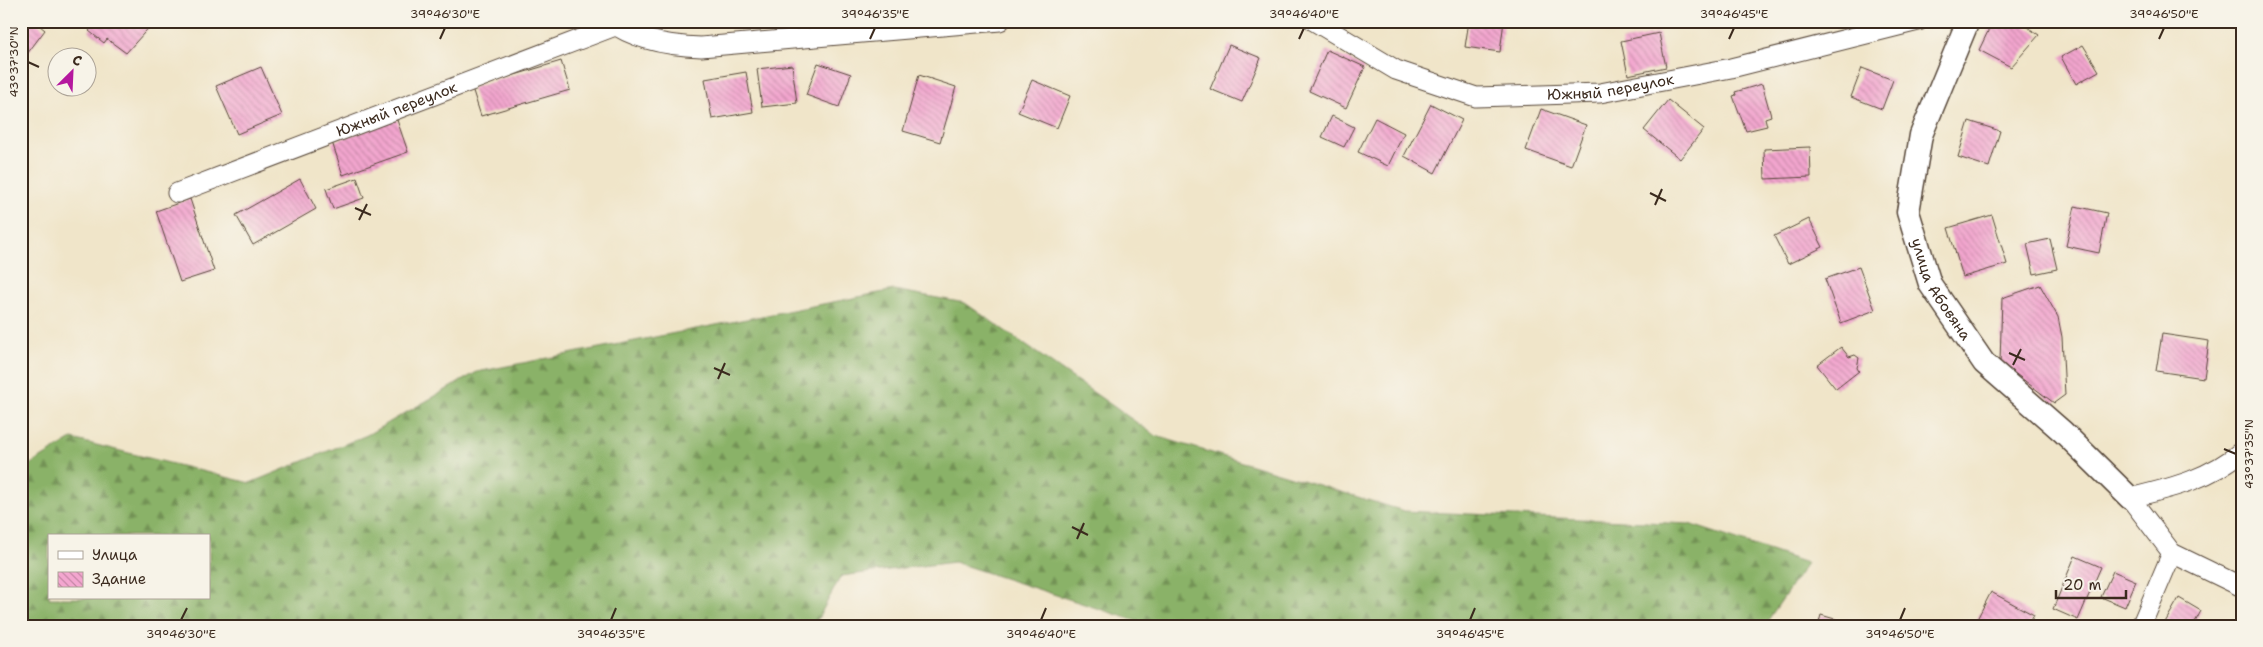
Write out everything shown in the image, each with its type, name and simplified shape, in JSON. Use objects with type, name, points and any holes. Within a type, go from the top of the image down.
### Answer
[{"type":"street","name":"Южный переулок","points":[[177,193],[612,24],[671,46],[701,46],[1000,21]]},
{"type":"street","name":"Южный переулок","points":[[1314,21],[1396,70],[1476,97],[1600,93],[1732,68],[1918,21]]},
{"type":"street","name":"улица Абовяна","points":[[1968,21],[1921,135],[1908,212],[1930,284],[1984,363],[2063,432],[2130,498]]},
{"type":"street","points":[[2242,451],[2230,462],[2188,484],[2130,498],[2172,553],[2242,587]]},
{"type":"street","points":[[2141,626],[2172,553]]},
{"type":"green space","points":[[894,290],[965,303],[1156,436],[1404,511],[1689,524],[1807,563],[1764,626],[1152,626],[954,562],[841,576],[814,626],[21,626],[21,470],[72,439],[250,483],[367,435],[477,372]]},
{"type":"building","points":[[21,21],[34,21],[45,30],[24,58],[21,56]]},
{"type":"building","points":[[85,21],[150,21],[153,23],[126,53],[107,39],[104,43],[89,31],[92,27]]},
{"type":"building","points":[[1469,21],[1504,21],[1500,52],[1465,47]]},
{"type":"building","points":[[1993,21],[2018,21],[2039,35],[2011,67],[1979,50]]},
{"type":"building","points":[[1659,33],[1666,67],[1628,75],[1621,41]]},
{"type":"building","points":[[1229,45],[1261,58],[1242,102],[1210,89]]},
{"type":"building","points":[[2083,45],[2099,71],[2076,84],[2061,57]]},
{"type":"building","points":[[1327,50],[1365,67],[1346,108],[1309,91]]},
{"type":"building","points":[[561,61],[570,90],[481,116],[472,88]]},
{"type":"building","points":[[818,63],[851,74],[839,107],[806,95]]},
{"type":"building","points":[[792,65],[797,103],[762,107],[757,69]]},
{"type":"building","points":[[261,67],[282,115],[237,134],[216,86]]},
{"type":"building","points":[[1862,68],[1893,80],[1882,109],[1851,97]]},
{"type":"building","points":[[746,72],[753,112],[712,119],[705,79]]},
{"type":"building","points":[[919,75],[956,87],[940,142],[903,131]]},
{"type":"building","points":[[1032,80],[1070,96],[1057,128],[1018,112]]},
{"type":"building","points":[[1762,84],[1771,116],[1765,118],[1767,126],[1746,131],[1733,96],[1736,95],[1735,92]]},
{"type":"building","points":[[1668,100],[1704,129],[1680,159],[1644,130]]},
{"type":"building","points":[[1431,104],[1462,120],[1435,173],[1404,156]]},
{"type":"building","points":[[1541,109],[1586,125],[1571,166],[1526,150]]},
{"type":"building","points":[[1332,116],[1354,127],[1344,147],[1322,137]]},
{"type":"building","points":[[1375,118],[1404,133],[1388,166],[1358,152]]},
{"type":"building","points":[[397,120],[408,152],[343,175],[332,142]]},
{"type":"building","points":[[1969,121],[2000,131],[1989,167],[1958,157]]},
{"type":"building","points":[[1810,147],[1811,177],[1765,179],[1764,149]]},
{"type":"building","points":[[357,178],[364,198],[333,209],[326,189]]},
{"type":"building","points":[[300,179],[316,209],[253,245],[236,215]]},
{"type":"building","points":[[190,199],[214,271],[180,282],[156,211]]},
{"type":"building","points":[[2075,206],[2107,213],[2099,253],[2066,246]]},
{"type":"building","points":[[1992,215],[2007,264],[1963,277],[1948,228]]},
{"type":"building","points":[[1809,219],[1823,247],[1788,264],[1774,236]]},
{"type":"building","points":[[2050,239],[2057,269],[2034,274],[2027,244]]},
{"type":"building","points":[[1859,267],[1875,310],[1841,323],[1825,279]]},
{"type":"building","points":[[2040,285],[2058,317],[2062,337],[2065,395],[2054,403],[2000,362],[2002,298]]},
{"type":"building","points":[[2162,334],[2209,341],[2204,378],[2156,371]]},
{"type":"building","points":[[1841,347],[1849,357],[1855,355],[1859,358],[1857,368],[1859,371],[1836,389],[1817,365]]},
{"type":"building","points":[[2075,556],[2101,567],[2078,620],[2053,609]]},
{"type":"building","points":[[2113,571],[2136,581],[2125,607],[2101,597]]},
{"type":"building","points":[[1991,592],[2034,615],[2028,626],[1981,626],[1975,623]]},
{"type":"building","points":[[2179,598],[2201,611],[2193,626],[2163,626]]},
{"type":"building","points":[[1821,615],[1852,624],[1852,626],[1818,626]]}]
